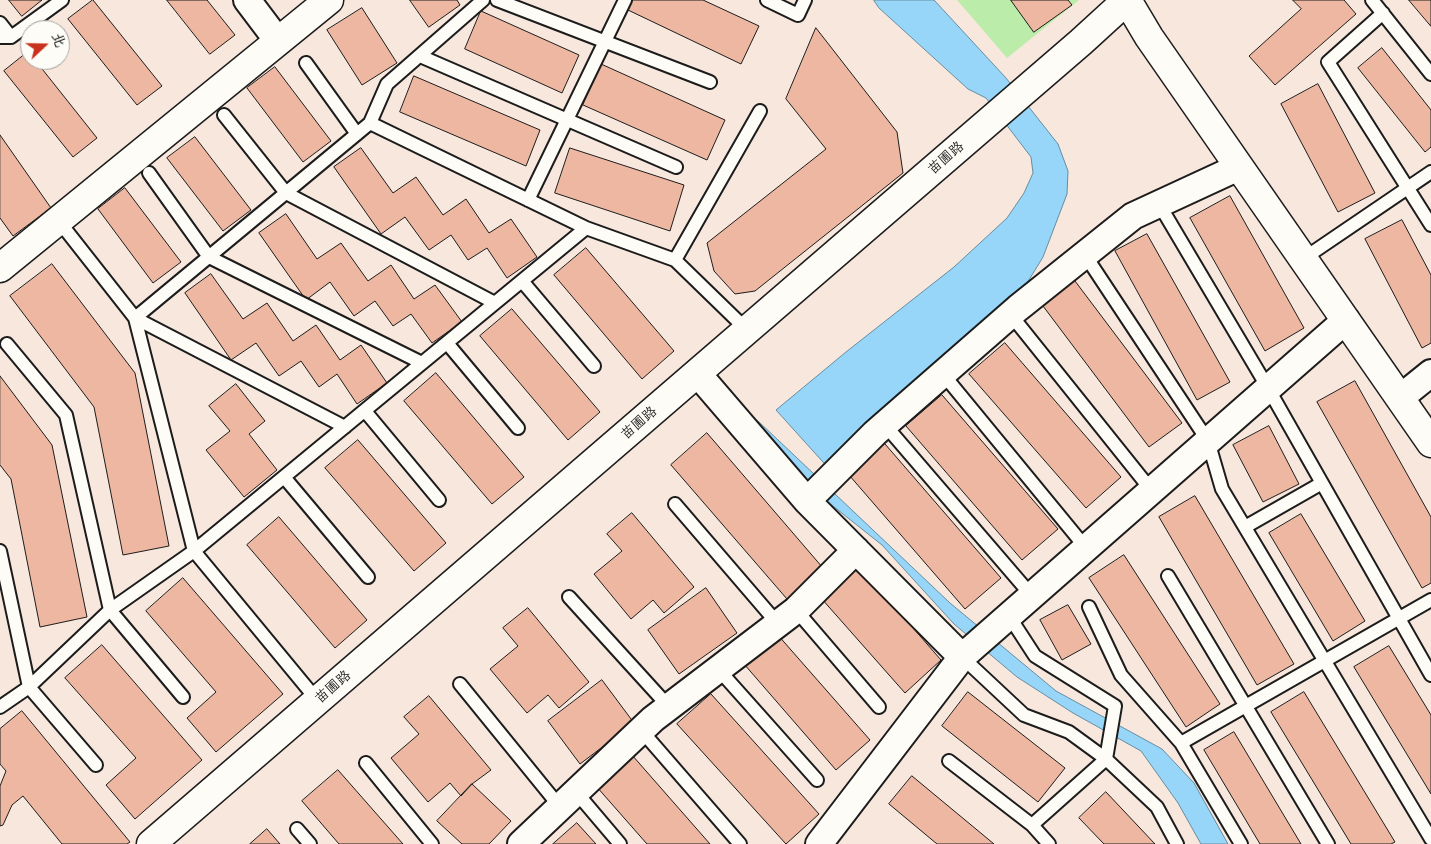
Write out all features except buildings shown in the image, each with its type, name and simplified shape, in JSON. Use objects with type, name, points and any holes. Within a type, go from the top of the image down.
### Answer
[{"type":"street","points":[[247,0],[278,41]]},
{"type":"street","points":[[0,268],[329,0]]},
{"type":"street","points":[[1127,0],[1149,37],[1431,443]]},
{"type":"street","name":"苗圃路","points":[[151,844],[1127,0]]},
{"type":"street","points":[[808,501],[885,425],[943,374],[1011,315],[1133,216],[1239,167]]},
{"type":"street","points":[[819,844],[962,657],[1346,320]]},
{"type":"street","points":[[697,373],[808,501],[962,657]]},
{"type":"street","points":[[1400,398],[1431,373]]},
{"type":"street","points":[[521,844],[641,730],[787,617],[856,550]]},
{"type":"lane","points":[[0,23],[6,37],[62,0]]},
{"type":"lane","points":[[135,318],[370,123],[387,84],[484,0]]},
{"type":"lane","points":[[497,0],[710,82]]},
{"type":"lane","points":[[528,200],[625,0]]},
{"type":"lane","points":[[767,0],[798,15],[805,0]]},
{"type":"lane","points":[[1372,0],[1431,74]]},
{"type":"lane","points":[[1383,13],[1328,62],[1431,225]]},
{"type":"lane","points":[[420,56],[676,167]]},
{"type":"lane","points":[[306,63],[357,134]]},
{"type":"lane","points":[[675,260],[760,111]]},
{"type":"lane","points":[[224,115],[286,193],[495,303]]},
{"type":"lane","points":[[370,123],[586,228],[675,260],[747,330]]},
{"type":"lane","points":[[1303,259],[1431,172]]},
{"type":"lane","points":[[149,173],[209,258],[422,363]]},
{"type":"lane","points":[[1159,204],[1268,388],[1431,675]]},
{"type":"lane","points":[[58,220],[135,318],[194,551],[317,700]]},
{"type":"lane","points":[[0,707],[29,687],[110,610],[194,551],[586,228]]},
{"type":"lane","points":[[1085,255],[1208,441],[1222,489],[1431,839]]},
{"type":"lane","points":[[522,281],[594,366]]},
{"type":"lane","points":[[1011,315],[1152,491]]},
{"type":"lane","points":[[135,318],[345,427]]},
{"type":"lane","points":[[447,343],[518,428]]},
{"type":"lane","points":[[8,344],[66,415],[110,610],[183,697]]},
{"type":"lane","points":[[943,374],[1086,548]]},
{"type":"lane","points":[[365,411],[439,500]]},
{"type":"lane","points":[[885,425],[1032,596]]},
{"type":"lane","points":[[284,477],[368,577]]},
{"type":"lane","points":[[1245,527],[1322,483]]},
{"type":"lane","points":[[675,504],[879,707]]},
{"type":"lane","points":[[0,551],[29,687],[96,765]]},
{"type":"lane","points":[[1168,576],[1328,844]]},
{"type":"lane","points":[[569,598],[669,707]]},
{"type":"lane","points":[[1181,743],[1431,600]]},
{"type":"lane","points":[[1089,607],[1121,675],[1181,743],[1241,844]]},
{"type":"lane","points":[[1009,616],[1035,656],[1115,706],[1106,759],[1032,825]]},
{"type":"lane","points":[[962,657],[1024,715],[1069,732],[1106,759],[1158,808],[1177,844]]},
{"type":"lane","points":[[719,670],[817,780]]},
{"type":"lane","points":[[460,684],[568,799],[620,844]]},
{"type":"lane","points":[[641,730],[740,844]]},
{"type":"lane","points":[[950,761],[1032,825],[1049,844]]},
{"type":"lane","points":[[366,763],[432,844]]},
{"type":"lane","points":[[297,829],[310,844]]},
{"type":"green space","points":[[957,0],[1079,0],[1007,58]]},
{"type":"water","points":[[874,0],[934,0],[1006,78],[1058,144],[1068,171],[1067,194],[1043,257],[1005,319],[832,472],[776,410],[954,267],[1007,218],[1024,193],[1033,173],[1031,157],[986,98],[968,89],[879,8]]},
{"type":"water","points":[[758,421],[950,603],[1056,691],[1162,749],[1194,783],[1228,844],[1201,844],[1178,803],[1141,751],[1073,713],[1017,677],[954,624],[882,545],[731,425]]}]
